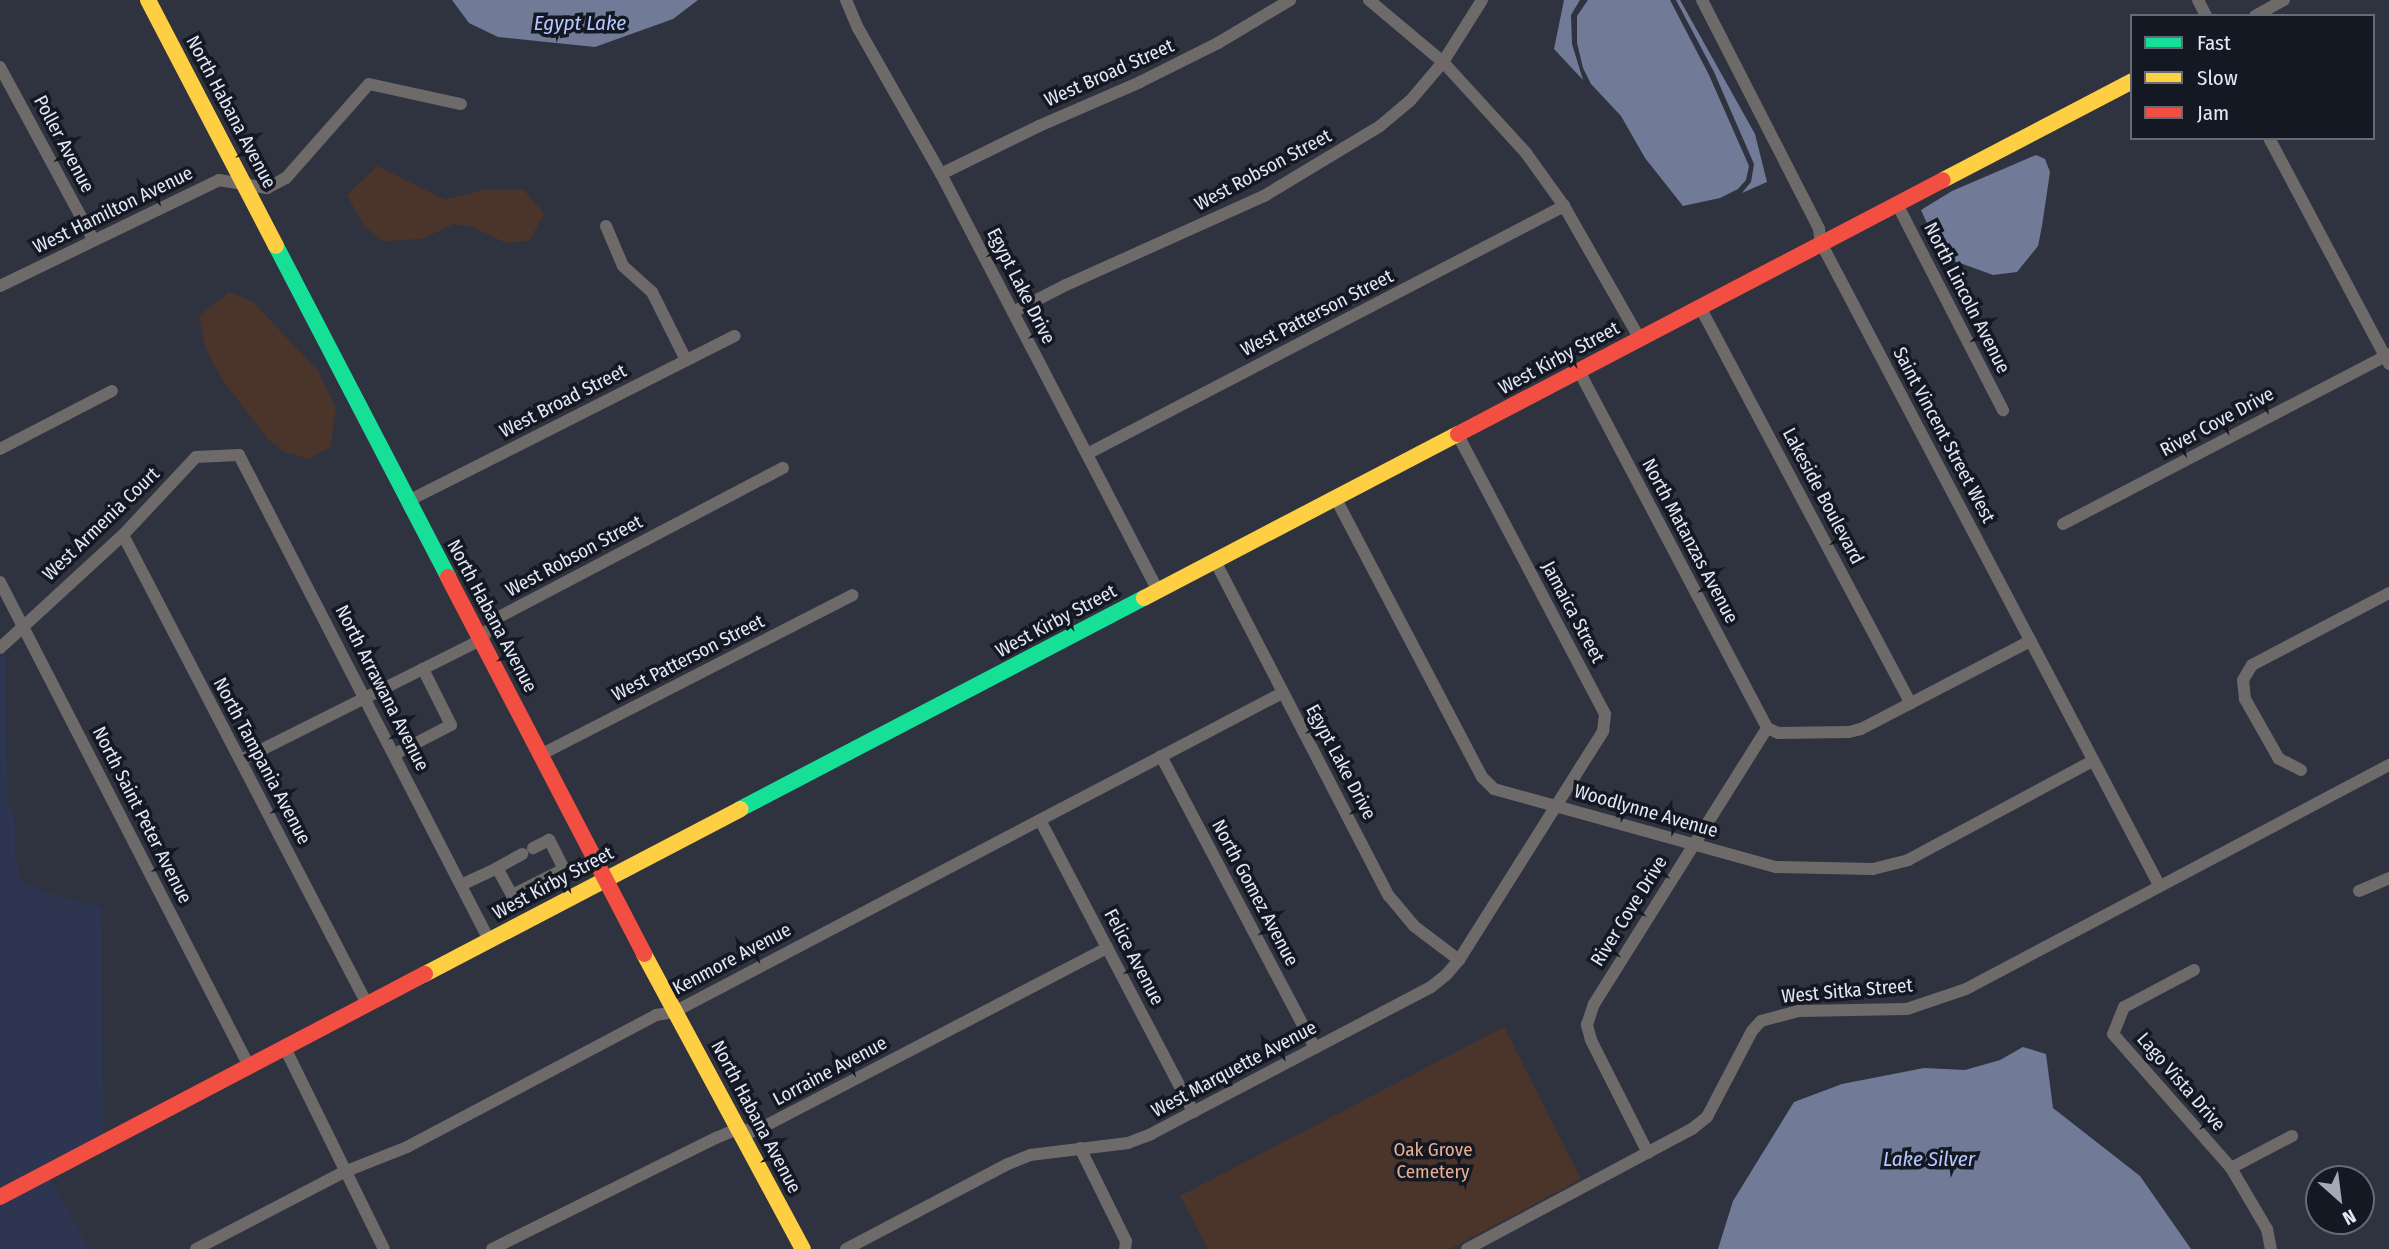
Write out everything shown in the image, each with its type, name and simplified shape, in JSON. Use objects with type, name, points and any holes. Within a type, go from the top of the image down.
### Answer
[{"type":"street","name":"North Habana Avenue","points":[[148,0],[674,1012],[803,1249]]},
{"type":"street","name":"Egypt Lake Drive","points":[[846,0],[858,28],[941,174],[1158,591]]},
{"type":"street","name":"West Broad Street","points":[[941,174],[1039,126],[1140,82],[1218,43],[1290,0]]},
{"type":"street","points":[[1369,0],[1443,62],[1526,153],[1564,206],[1640,339]]},
{"type":"street","name":"West Robson Street","points":[[1013,312],[1066,285],[1231,212],[1318,165],[1380,126],[1410,101],[1443,62],[1482,0]]},
{"type":"street","name":"Saint Vincent Street West","points":[[1702,0],[1819,229],[1821,243],[2159,885]]},
{"type":"street","points":[[2259,14],[2284,0]]},
{"type":"street","name":"Poller Avenue","points":[[0,66],[93,239]]},
{"type":"street","name":"West Kirby Street","points":[[0,1198],[2130,82]]},
{"type":"street","name":"West Hamilton Avenue","points":[[0,286],[219,180],[267,188],[286,178],[369,84],[461,104]]},
{"type":"street","points":[[2270,140],[2388,358]]},
{"type":"street","name":"North Lincoln Avenue","points":[[1897,204],[2003,410]]},
{"type":"street","name":"West Patterson Street","points":[[1087,454],[1564,206]]},
{"type":"street","points":[[606,226],[623,266],[652,292],[686,360]]},
{"type":"street","name":"Lakeside Boulevard","points":[[1700,307],[1911,703]]},
{"type":"street","name":"West Broad Street","points":[[408,501],[735,336]]},
{"type":"street","name":"River Cove Drive","points":[[2063,524],[2388,358]]},
{"type":"street","name":"North Matanzas Avenue","points":[[1579,371],[1767,728]]},
{"type":"street","points":[[0,449],[112,391]]},
{"type":"street","name":"Jamaica Street","points":[[1458,435],[1605,714],[1604,731],[1557,805]]},
{"type":"street","name":"West Armenia Court","points":[[0,648],[123,535],[196,457],[239,455]]},
{"type":"street","name":"North Arrawana Avenue","points":[[239,455],[489,940]]},
{"type":"street","name":"West Robson Street","points":[[241,761],[481,640],[497,618],[783,468]]},
{"type":"street","name":"Woodlynne Avenue","points":[[1336,499],[1482,777],[1494,789],[1776,867],[1806,870],[1891,867],[2093,761]]},
{"type":"street","name":"North Tampania Avenue","points":[[123,535],[368,1004]]},
{"type":"street","name":"Egypt Lake Drive","points":[[1214,562],[1389,896],[1414,926],[1458,960]]},
{"type":"street","name":"North Saint Peter Avenue","points":[[0,582],[249,1066]]},
{"type":"street","points":[[2301,769],[2279,759],[2245,699],[2243,680],[2252,665],[2389,593]]},
{"type":"street","name":"West Patterson Street","points":[[540,755],[852,596]]},
{"type":"street","points":[[1767,728],[1777,733],[1849,732],[2030,641]]},
{"type":"street","points":[[395,754],[452,725],[423,669]]},
{"type":"street","name":"Kenmore Avenue","points":[[196,1249],[345,1172],[407,1147],[656,1015],[674,1012],[1282,693]]},
{"type":"street","name":"River Cove Drive","points":[[1648,1153],[1591,1040],[1587,1025],[1594,1004],[1767,728]]},
{"type":"street","name":"North Gomez Avenue","points":[[1161,756],[1315,1048]]},
{"type":"street","name":"West Sitka Street","points":[[1466,1249],[1692,1129],[1706,1117],[1752,1031],[1761,1021],[1799,1011],[1907,1009],[1937,1001],[1966,989],[2389,765]]},
{"type":"street","name":"West Marquette Avenue","points":[[846,1249],[1007,1164],[1030,1155],[1128,1143],[1431,987],[1446,975],[1458,960],[1557,805]]},
{"type":"street","name":"Felice Avenue","points":[[1040,820],[1192,1112]]},
{"type":"street","points":[[461,885],[549,840],[564,869],[512,895],[497,868]]},
{"type":"street","points":[[2359,891],[2389,878]]},
{"type":"street","name":"Lorraine Avenue","points":[[492,1249],[739,1128],[751,1132],[765,1126],[1107,948]]},
{"type":"street","name":"Lago Vista Drive","points":[[2194,970],[2123,1007],[2113,1034],[2231,1168],[2267,1228],[2271,1249]]},
{"type":"street","points":[[285,1048],[384,1249]]},
{"type":"street","points":[[2231,1168],[2292,1136]]},
{"type":"street","points":[[1080,1148],[1126,1241],[1125,1249]]},
{"type":"shaded area","points":[[5,652],[8,804],[15,817],[15,858],[21,881],[43,892],[101,907],[104,1135],[0,1190],[0,657]]},
{"type":"shaded area","points":[[51,1179],[89,1249],[0,1249],[0,1205]]},
{"type":"green space","points":[[377,166],[445,200],[488,189],[523,189],[544,214],[529,241],[506,243],[473,227],[453,224],[422,239],[383,241],[364,226],[347,195]]},
{"type":"green space","points":[[229,292],[253,302],[319,372],[336,409],[330,447],[309,459],[284,452],[268,439],[224,382],[206,349],[199,316]]},
{"type":"green space","name":"Oak Grove Cemetery","points":[[1504,1027],[1581,1179],[1450,1249],[1208,1249],[1180,1196]]},
{"type":"water","name":"Egypt Lake","points":[[452,0],[698,0],[673,19],[595,47],[498,37],[469,23]]},
{"type":"water","points":[[1564,0],[1580,0],[1571,15],[1572,44],[1583,80],[1554,49]]},
{"type":"water","points":[[1588,0],[1670,0],[1709,75],[1749,166],[1746,180],[1738,189],[1720,198],[1683,206],[1645,158],[1621,116],[1591,84],[1583,68],[1577,43],[1577,16]]},
{"type":"water","points":[[1676,0],[1680,0],[1755,134],[1767,182],[1742,193],[1751,182],[1754,164],[1714,72]]},
{"type":"water","points":[[2036,155],[2045,159],[2050,172],[2042,226],[2038,246],[2017,272],[1993,275],[1949,259],[1939,250],[1921,210],[1952,191]]},
{"type":"water","name":"Lake Silver","points":[[2023,1047],[2046,1054],[2053,1108],[2140,1176],[2191,1249],[1718,1249],[1733,1201],[1794,1102],[1842,1084],[1924,1068],[1965,1070],[2000,1060]]},
{"type":"traffic: fast","points":[[276,246],[448,577]]},
{"type":"traffic: fast","points":[[740,809],[1144,598]]},
{"type":"traffic: slow","points":[[148,0],[276,246]]},
{"type":"traffic: slow","points":[[1943,180],[2130,82]]},
{"type":"traffic: slow","points":[[1144,598],[1458,434]]},
{"type":"traffic: slow","points":[[425,974],[740,809]]},
{"type":"traffic: slow","points":[[644,954],[803,1249]]},
{"type":"traffic: jam","points":[[1458,434],[1943,180]]},
{"type":"traffic: jam","points":[[448,577],[644,954]]},
{"type":"traffic: jam","points":[[0,1197],[425,974]]}]
